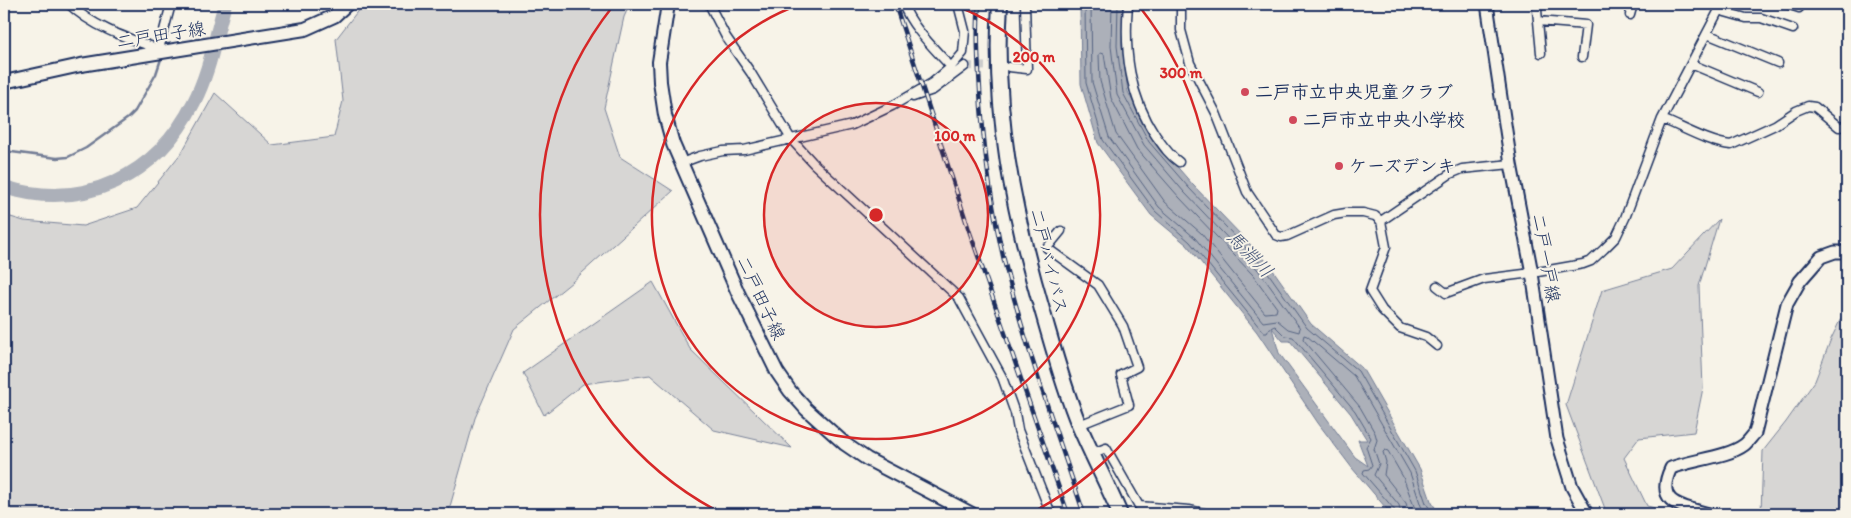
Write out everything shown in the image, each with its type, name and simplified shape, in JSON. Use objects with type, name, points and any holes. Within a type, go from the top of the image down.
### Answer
[{"type":"highway","name":"二戸バイパス","points":[[1000,4],[998,80],[1001,117],[1010,181],[1030,268],[1058,364],[1079,425],[1120,514]]},
{"type":"main road","name":"二戸田子線","points":[[4,82],[81,65],[159,51],[224,43],[305,29],[334,16],[347,4]]},
{"type":"main road","name":"二戸田子線","points":[[668,4],[659,62],[665,115],[673,144],[742,301],[777,372],[790,391],[824,426],[852,449],[867,459],[972,514]]},
{"type":"main road","name":"二戸一戸線","points":[[1487,4],[1511,164],[1532,273],[1558,439],[1572,487],[1587,514]]},
{"type":"main road","points":[[1709,514],[1673,502],[1666,495],[1665,480],[1672,468],[1734,451],[1750,440],[1755,433],[1779,332],[1787,304],[1794,290],[1821,257],[1834,252],[1847,252]]},
{"type":"street","points":[[69,4],[99,26],[159,51],[171,4]]},
{"type":"street","points":[[709,4],[726,37],[751,73],[791,139],[814,164],[959,298],[1002,377],[1015,413],[1021,439],[1050,514]]},
{"type":"street","points":[[903,4],[924,38],[950,67]]},
{"type":"street","points":[[902,101],[909,95],[932,83],[963,53],[965,31],[958,4]]},
{"type":"street","points":[[1009,67],[1026,69],[1025,4]]},
{"type":"street","points":[[1128,4],[1126,48],[1128,68],[1135,94],[1149,125],[1169,155],[1179,162]]},
{"type":"street","points":[[1181,4],[1181,30],[1190,63],[1216,113],[1247,192],[1276,235],[1281,237],[1287,236],[1334,215],[1363,213],[1375,216],[1381,222],[1386,246],[1370,291],[1382,310],[1400,328],[1426,337],[1437,346]]},
{"type":"street","points":[[1540,4],[1538,21],[1542,53]]},
{"type":"street","points":[[1630,15],[1633,4]]},
{"type":"street","points":[[1787,4],[1799,8]]},
{"type":"street","points":[[1437,286],[1446,293],[1484,279],[1532,273],[1591,261],[1616,237],[1625,218],[1662,118],[1720,7],[1746,18],[1761,18],[1793,29]]},
{"type":"street","points":[[1538,21],[1586,25],[1582,57]]},
{"type":"street","points":[[1707,34],[1778,64]]},
{"type":"street","points":[[1691,64],[1758,92]]},
{"type":"street","points":[[681,163],[700,156],[723,151],[744,150],[852,125],[902,101],[933,90],[966,66]]},
{"type":"street","points":[[1662,118],[1725,145],[1731,145],[1775,125],[1796,111],[1808,106],[1814,106],[1839,127],[1845,126],[1847,123]]},
{"type":"street","points":[[1381,222],[1462,169],[1511,164]]},
{"type":"street","points":[[1061,231],[1047,248],[1098,285],[1123,326],[1137,367],[1121,375],[1129,404],[1079,425]]},
{"type":"street","points":[[1093,453],[1106,448],[1139,506],[1189,510],[1208,514]]},
{"type":"shaded area","points":[[363,4],[630,4],[624,17],[604,108],[620,157],[673,191],[572,282],[514,329],[475,418],[449,510],[450,514],[4,514],[4,215],[24,221],[83,226],[137,208],[182,152],[215,93],[272,145],[334,137],[343,101],[336,39]]},
{"type":"shaded area","points":[[1719,219],[1699,286],[1703,388],[1694,432],[1639,438],[1624,458],[1647,506],[1678,514],[1607,514],[1566,405],[1602,290],[1672,269]]},
{"type":"shaded area","points":[[653,282],[690,349],[792,448],[714,430],[650,375],[583,384],[544,415],[523,373]]},
{"type":"shaded area","points":[[1847,306],[1847,514],[1761,514],[1763,451],[1815,381],[1831,339]]},
{"type":"water","name":"馬淵川","points":[[1080,4],[1123,4],[1122,45],[1128,92],[1153,139],[1193,185],[1268,263],[1311,324],[1362,368],[1420,469],[1431,501],[1439,514],[1391,514],[1352,468],[1318,423],[1257,332],[1187,245],[1151,215],[1098,143],[1081,84]],"holes":[[[1272,328],[1283,341],[1290,341],[1351,414],[1367,440],[1358,440],[1368,466],[1355,457],[1279,353]]]},
{"type":"waterway","points":[[4,187],[34,194],[62,195],[90,191],[115,182],[139,168],[160,150],[178,128],[194,102],[208,66],[225,4]]},
{"type":"waterway","points":[[164,46],[170,21]]},
{"type":"waterway","points":[[4,151],[57,158],[68,157],[86,148],[135,111],[156,74],[161,59]]},
{"type":"tunnel","points":[[965,66],[1001,67]]},
{"type":"railway","points":[[895,4],[969,230],[1068,514]]},
{"type":"railway","points":[[979,4],[978,55],[981,106],[996,222],[1012,292],[1031,356],[1084,514]]},
{"type":"place","name":"二戸市立中央児童クラブ","points":[[1245,92]]},
{"type":"place","name":"二戸市立中央小学校","points":[[1293,120]]},
{"type":"place","name":"ケーズデンキ","points":[[1339,166]]}]
